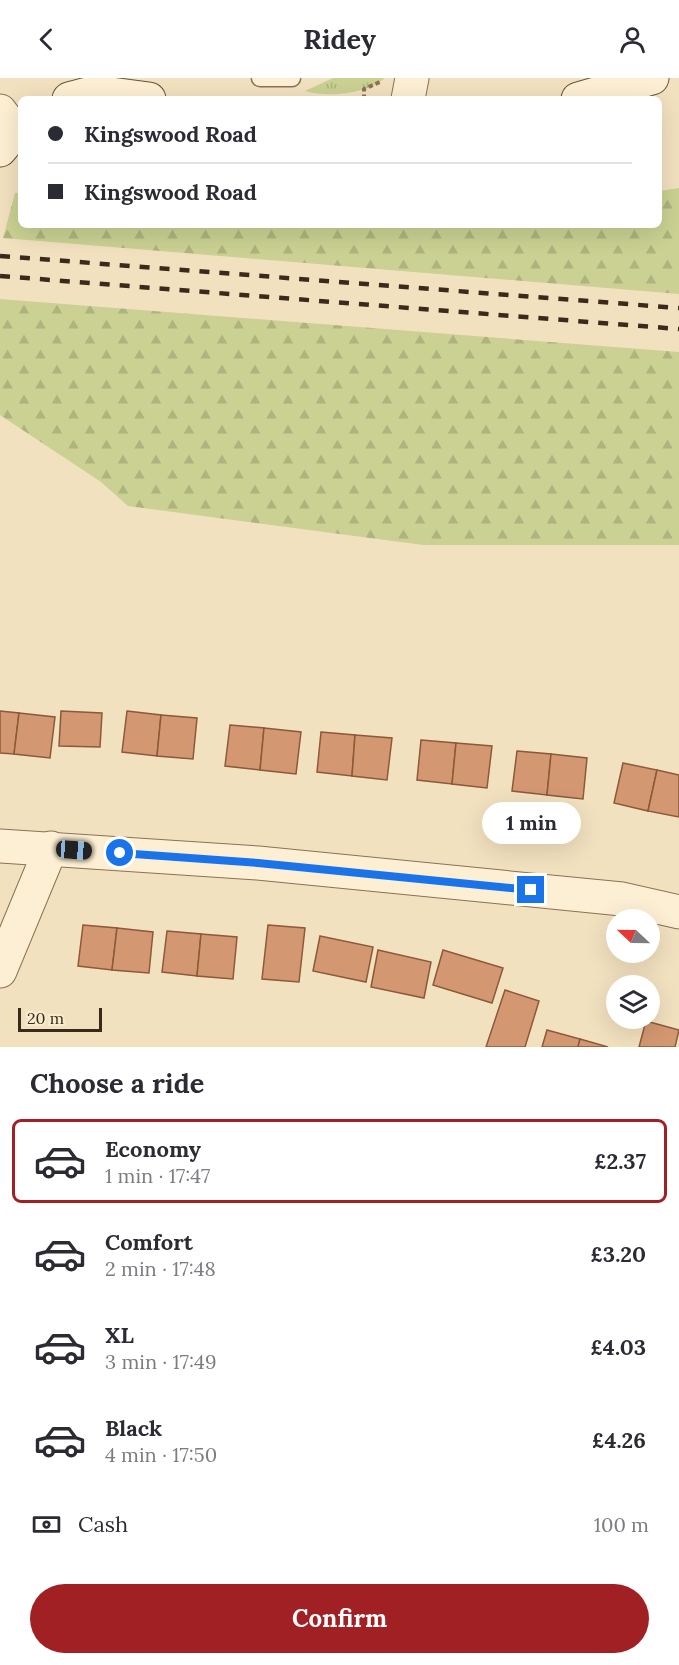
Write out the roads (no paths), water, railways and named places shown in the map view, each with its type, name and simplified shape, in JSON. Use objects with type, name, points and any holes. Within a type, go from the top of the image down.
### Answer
[{"type":"street","points":[[409,96],[412,78]]},
{"type":"street","points":[[589,96],[652,78]]},
{"type":"street","points":[[87,90],[128,96]]},
{"type":"street","points":[[0,846],[258,863],[622,899],[679,912]]},
{"type":"street","points":[[0,971],[51,848]]},
{"type":"lane","points":[[260,78],[292,78]]},
{"type":"railway","points":[[0,256],[679,308]]},
{"type":"railway","points":[[0,276],[679,329]]}]
